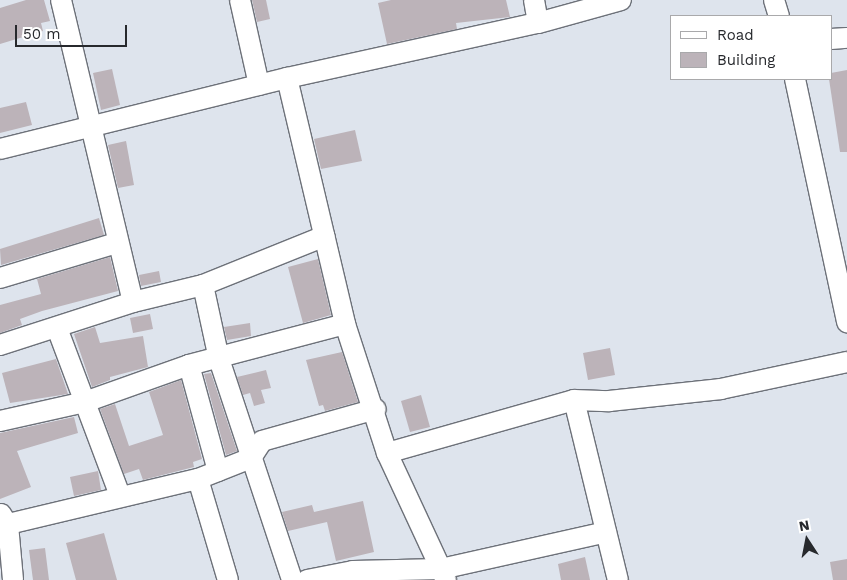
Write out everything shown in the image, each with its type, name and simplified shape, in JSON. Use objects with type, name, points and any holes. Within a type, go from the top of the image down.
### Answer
[{"type":"street","points":[[61,0],[117,243],[133,302]]},
{"type":"street","points":[[240,0],[259,85]]},
{"type":"street","points":[[534,0],[538,23]]},
{"type":"street","points":[[0,149],[287,78],[538,23],[621,0]]},
{"type":"street","points":[[832,39],[847,38]]},
{"type":"street","points":[[287,78],[345,324],[376,409],[387,453],[443,575]]},
{"type":"street","points":[[795,80],[847,322]]},
{"type":"street","points":[[0,345],[133,302],[203,285],[325,236]]},
{"type":"street","points":[[0,278],[117,243]]},
{"type":"street","points":[[203,285],[220,360],[292,580]]},
{"type":"street","points":[[0,422],[85,402],[189,365],[220,360],[345,324]]},
{"type":"street","points":[[57,328],[120,496]]},
{"type":"street","points":[[387,453],[574,400],[609,401],[721,389],[847,362]]},
{"type":"street","points":[[189,365],[218,471]]},
{"type":"street","points":[[574,400],[618,580]]},
{"type":"street","points":[[13,580],[3,521],[198,479],[251,458],[262,441],[376,409]]},
{"type":"street","points":[[198,479],[228,580]]},
{"type":"street","points":[[307,580],[355,576],[443,575],[606,532]]},
{"type":"building","points":[[26,0],[44,0],[50,21],[41,23],[43,31],[0,44],[0,8]]},
{"type":"building","points":[[252,0],[266,0],[270,19],[257,22]]},
{"type":"building","points":[[391,0],[506,0],[510,17],[456,23],[457,29],[387,44],[378,3]]},
{"type":"building","points":[[112,69],[120,105],[101,110],[93,73]]},
{"type":"building","points":[[847,70],[847,152],[840,152],[829,80],[832,80],[832,73]]},
{"type":"building","points":[[26,102],[32,125],[0,133],[0,108]]},
{"type":"building","points":[[355,130],[362,161],[321,169],[314,139]]},
{"type":"building","points":[[126,141],[134,185],[118,188],[108,145]]},
{"type":"building","points":[[99,218],[104,235],[1,265],[0,249]]},
{"type":"building","points":[[110,257],[118,291],[42,311],[20,319],[22,325],[0,333],[0,305],[41,294],[37,279]]},
{"type":"building","points":[[318,259],[331,315],[303,323],[288,267]]},
{"type":"building","points":[[159,271],[161,282],[141,286],[139,275]]},
{"type":"building","points":[[150,314],[153,329],[133,333],[130,318]]},
{"type":"building","points":[[250,323],[251,336],[227,340],[224,327]]},
{"type":"building","points":[[95,327],[100,343],[143,336],[148,367],[110,377],[110,380],[92,387],[74,334]]},
{"type":"building","points":[[610,348],[615,375],[588,380],[583,353]]},
{"type":"building","points":[[342,352],[358,402],[325,411],[323,405],[319,406],[306,360]]},
{"type":"building","points":[[56,359],[68,394],[10,403],[2,373]]},
{"type":"building","points":[[266,370],[271,388],[261,390],[265,403],[254,406],[250,393],[243,395],[237,377]]},
{"type":"building","points":[[211,373],[237,451],[226,455],[204,374]]},
{"type":"building","points":[[181,380],[202,459],[193,462],[194,467],[143,480],[139,469],[124,474],[100,409],[115,404],[129,446],[163,435],[149,392]]},
{"type":"building","points":[[421,395],[430,427],[410,432],[401,401]]},
{"type":"building","points":[[74,417],[78,433],[17,451],[31,487],[0,499],[0,433]]},
{"type":"building","points":[[98,471],[101,490],[74,496],[70,477]]},
{"type":"building","points":[[363,501],[374,552],[336,561],[327,522],[288,531],[282,512],[312,505],[314,512]]},
{"type":"building","points":[[104,533],[117,580],[76,580],[66,543]]},
{"type":"building","points":[[45,548],[49,580],[33,580],[29,550]]},
{"type":"building","points":[[585,557],[590,580],[561,580],[558,564]]},
{"type":"building","points":[[847,559],[847,580],[833,580],[830,562]]}]
